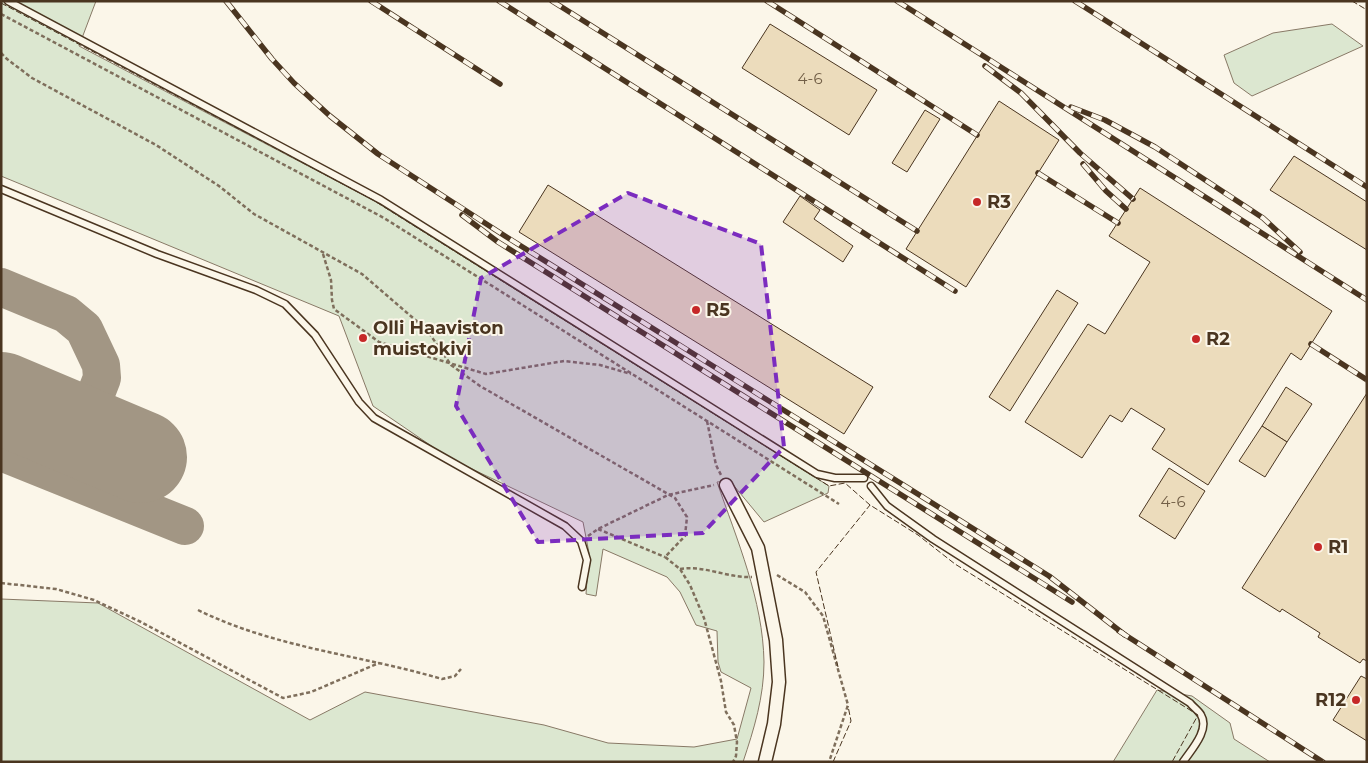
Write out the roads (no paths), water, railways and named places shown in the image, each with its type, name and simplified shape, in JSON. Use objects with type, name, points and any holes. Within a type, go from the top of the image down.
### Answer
[{"type":"street","points":[[726,485],[758,548],[776,640],[779,682],[774,724],[766,762]]},
{"type":"lane","points":[[8,1],[381,200],[817,474],[835,478],[864,478]]},
{"type":"lane","points":[[1,189],[157,254],[256,290],[285,304],[315,335],[359,402],[374,418],[565,526],[581,541],[586,560],[582,587]]},
{"type":"lane","points":[[871,486],[888,506],[933,539],[1190,703],[1202,716],[1203,725],[1201,733],[1183,762]]},
{"type":"railway","points":[[226,1],[272,59],[294,83],[330,116],[378,154],[505,236],[1049,576],[1125,635]]},
{"type":"railway","points":[[371,1],[500,84]]},
{"type":"railway","points":[[499,1],[955,291]]},
{"type":"railway","points":[[552,1],[917,231]]},
{"type":"railway","points":[[767,1],[977,135]]},
{"type":"railway","points":[[897,1],[1367,300]]},
{"type":"railway","points":[[1075,1],[1367,187]]},
{"type":"railway","points":[[985,66],[1021,93],[1080,153],[1133,199]]},
{"type":"railway","points":[[1071,107],[1105,120],[1155,147],[1263,218],[1300,252]]},
{"type":"railway","points":[[1083,164],[1106,191],[1126,209]]},
{"type":"railway","points":[[1038,173],[1118,223]]},
{"type":"railway","points":[[462,215],[498,242],[1072,602]]},
{"type":"railway","points":[[1311,344],[1367,380]]},
{"type":"railway","points":[[1119,631],[1323,762]]},
{"type":"place","name":"R3","points":[[977,202]]},
{"type":"place","name":"R5","points":[[696,310]]},
{"type":"place","name":"Olli Haaviston muistokivi","points":[[363,338]]},
{"type":"place","name":"R2","points":[[1196,339]]},
{"type":"place","name":"R1","points":[[1318,547]]},
{"type":"place","name":"R12","points":[[1356,700]]}]
